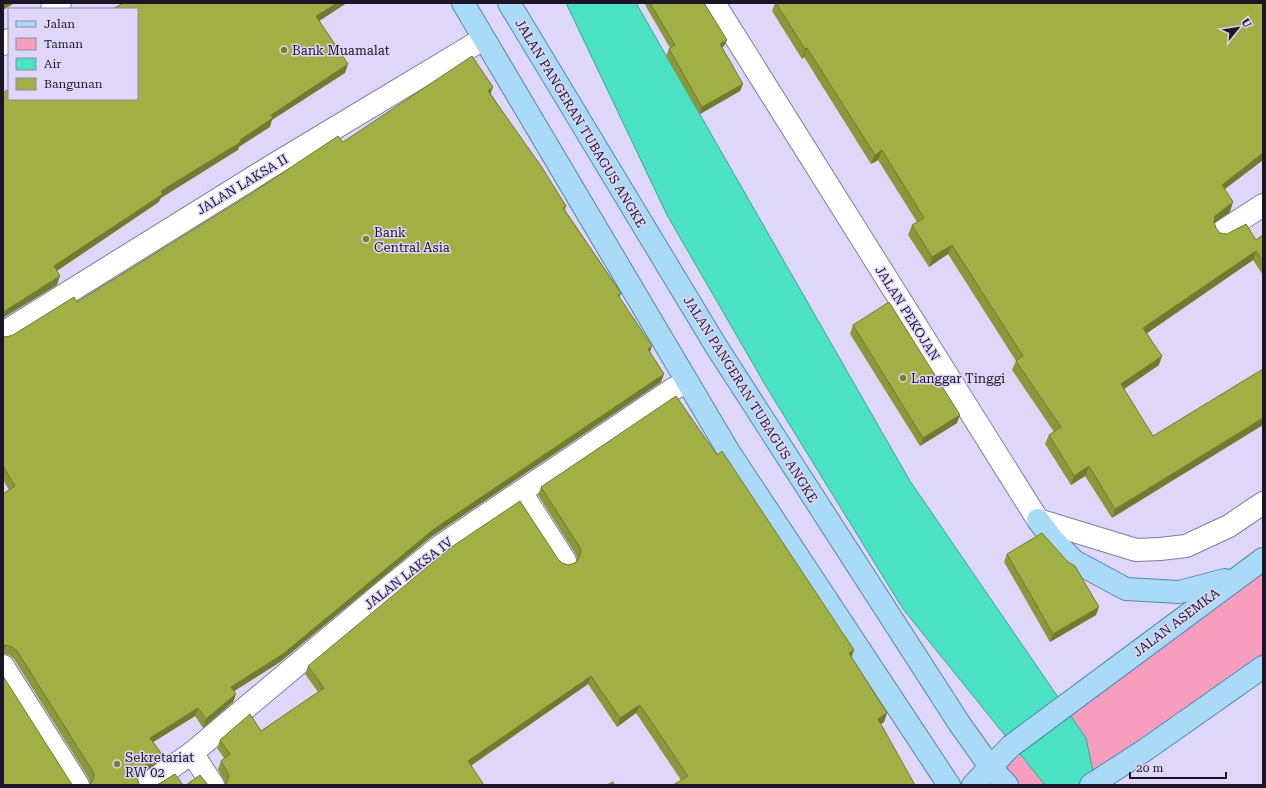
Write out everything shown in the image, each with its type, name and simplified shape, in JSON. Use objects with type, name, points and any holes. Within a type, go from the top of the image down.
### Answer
[{"type":"main road","points":[[463,3],[686,382],[733,459],[949,785]]},
{"type":"main road","name":"JALAN PANGERAN TUBAGUS ANGKE","points":[[509,3],[716,346],[959,723],[992,768],[1007,785]]},
{"type":"main road","points":[[1038,520],[1053,540],[1074,561],[1126,589],[1179,592],[1238,576]]},
{"type":"main road","name":"JALAN ASEMKA","points":[[973,785],[992,768],[1011,746],[1238,576],[1263,559]]},
{"type":"main road","points":[[1091,785],[1145,750],[1263,667]]},
{"type":"street","name":"JALAN PEKOJAN","points":[[714,3],[1038,520]]},
{"type":"street","name":"JALAN LAKSA II","points":[[3,333],[263,171],[483,39]]},
{"type":"street","points":[[1223,231],[1263,205]]},
{"type":"street","name":"JALAN LAKSA IV","points":[[146,785],[192,753],[440,547],[673,389],[686,382]]},
{"type":"street","points":[[521,492],[566,561]]},
{"type":"street","points":[[1038,520],[1136,550],[1160,549],[1186,546],[1229,526],[1263,503]]},
{"type":"street","points":[[3,666],[78,785]]},
{"type":"street","points":[[192,753],[213,785]]},
{"type":"green space","points":[[1263,559],[1263,667],[1091,785],[1007,785],[991,768]]},
{"type":"water","points":[[566,3],[636,3],[910,481],[1086,738],[1096,785],[1045,785],[903,609],[767,388],[667,215]]},
{"type":"building","points":[[123,3],[337,3],[316,16],[348,64],[271,115],[273,118],[240,140],[241,142],[161,191],[163,194],[54,266],[60,276],[3,312],[3,93],[8,90],[8,100],[138,100],[138,8],[115,8]]},
{"type":"building","points":[[650,3],[704,3],[727,40],[720,44],[743,84],[702,107],[669,49],[675,45]]},
{"type":"building","points":[[776,3],[1263,3],[1263,153],[1222,185],[1233,202],[1215,216],[1214,222],[1220,233],[1227,234],[1246,224],[1256,240],[1263,235],[1263,261],[1256,251],[1143,328],[1162,356],[1121,384],[1153,436],[1263,369],[1263,418],[1115,509],[1089,466],[1074,476],[1049,435],[1061,427],[1016,361],[1023,356],[952,245],[932,257],[912,225],[924,218],[882,150],[875,155],[807,48],[805,49]]},
{"type":"building","points":[[472,56],[493,87],[488,91],[541,166],[566,206],[563,208],[621,293],[618,295],[652,346],[648,349],[664,374],[434,529],[283,654],[231,687],[236,694],[206,719],[198,708],[150,738],[161,753],[138,771],[137,777],[139,784],[141,785],[89,785],[94,776],[92,770],[17,651],[12,647],[6,645],[3,646],[3,494],[15,486],[3,466],[3,336],[6,337],[13,335],[74,297],[77,302],[252,193],[338,136],[343,142]]},
{"type":"building","name":"Langgar Tinggi","points":[[889,302],[960,415],[923,438],[853,325]]},
{"type":"building","points":[[676,396],[717,455],[722,451],[854,650],[849,653],[887,713],[878,719],[915,785],[673,785],[688,776],[640,705],[620,718],[591,676],[468,761],[484,785],[225,785],[229,775],[221,761],[230,754],[220,740],[250,714],[261,731],[324,688],[308,666],[450,548],[520,501],[558,559],[562,563],[568,565],[575,563],[579,558],[581,551],[579,546],[541,487]]},
{"type":"building","points":[[1042,533],[1068,562],[1075,566],[1099,607],[1053,634],[1007,554]]},
{"type":"building","points":[[3,676],[71,783],[73,785],[3,785]]},
{"type":"building","points":[[175,774],[183,785],[157,785]]},
{"type":"building","points":[[200,775],[208,785],[186,785]]},
{"type":"building","points":[[613,782],[615,785],[607,785]]},
{"type":"place","name":"Bank Muamalat","points":[[284,50]]},
{"type":"place","name":"Bank Central Asia","points":[[366,239]]},
{"type":"place","name":"Langgar Tinggi","points":[[903,378]]},
{"type":"place","name":"Sekretariat RW 02","points":[[117,764]]}]
